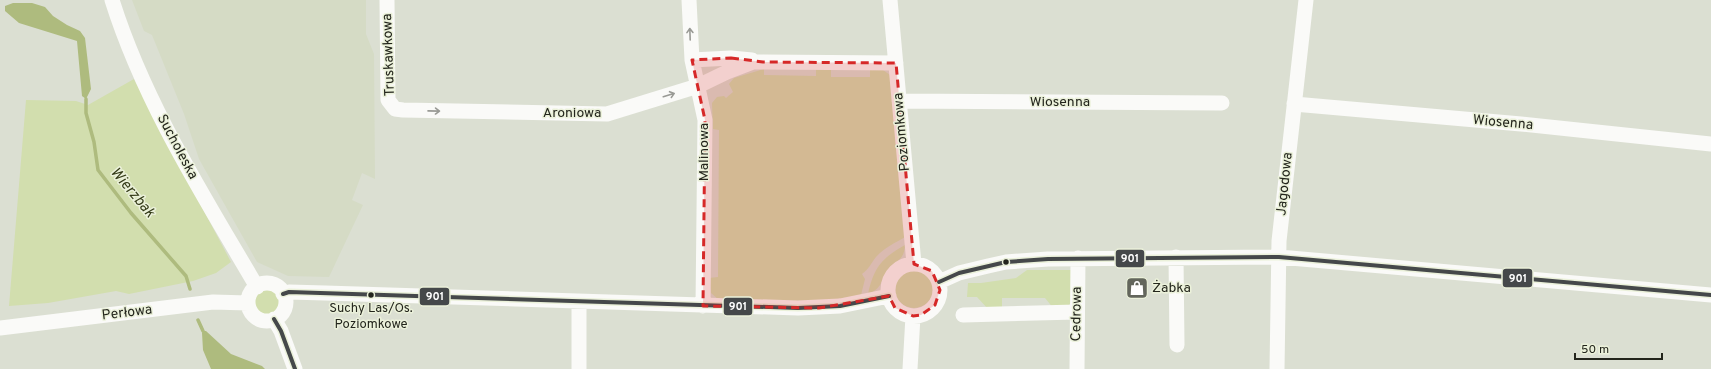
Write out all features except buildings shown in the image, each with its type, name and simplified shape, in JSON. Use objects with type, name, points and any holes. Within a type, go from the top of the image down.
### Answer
[{"type":"street","name":"Sucholeska","points":[[112,0],[130,52],[164,124],[199,189],[257,287]]},
{"type":"street","name":"Truskawkowa","points":[[387,0],[388,100],[395,109]]},
{"type":"street","name":"Malinowa","points":[[689,0],[692,60],[705,127],[703,306]]},
{"type":"street","name":"Poziomkowa","points":[[890,0],[914,264]]},
{"type":"street","name":"Jagodowa","points":[[1277,369],[1279,257],[1306,0]]},
{"type":"street","name":"Aroniowa","points":[[692,60],[731,58],[763,62]]},
{"type":"street","name":"Aroniowa","points":[[395,109],[411,111],[608,114],[698,86],[733,69],[753,62],[896,63]]},
{"type":"street","name":"Wiosenna","points":[[899,101],[1222,103]]},
{"type":"street","name":"Wiosenna","points":[[1294,104],[1521,124],[1711,144]]},
{"type":"street","points":[[1176,257],[1177,345]]},
{"type":"street","points":[[938,282],[959,274],[1006,262],[1078,258],[1279,257],[1711,295]]},
{"type":"street","name":"Cedrowa","points":[[1077,369],[1078,258]]},
{"type":"street","points":[[914,264],[926,267],[932,271],[938,282],[940,290],[939,298],[929,311],[921,315],[913,316],[900,312],[895,308],[889,296],[888,288],[894,274],[899,268],[914,264]]},
{"type":"street","points":[[264,284],[272,284],[279,288],[283,294],[285,301],[284,309],[280,315],[274,319],[262,321],[249,309],[248,303],[250,294],[257,287],[264,284]]},
{"type":"street","points":[[283,294],[289,292],[703,306],[814,308],[852,304],[889,296]]},
{"type":"street","name":"Perłowa","points":[[2,329],[213,302],[248,303]]},
{"type":"street","points":[[579,302],[579,369]]},
{"type":"street","points":[[963,315],[1077,312]]},
{"type":"street","points":[[910,369],[913,316]]},
{"type":"street","points":[[274,319],[281,332],[295,369]]},
{"type":"highlighted area","points":[[731,58],[763,62],[896,63],[914,264],[932,271],[940,290],[935,305],[921,315],[913,316],[895,308],[889,296],[819,308],[703,306],[705,120],[692,60]]},
{"type":"shaded area","points":[[132,0],[366,0],[366,34],[374,54],[375,179],[362,173],[352,200],[363,205],[329,277],[288,276],[257,262],[199,159],[184,114],[152,35],[144,31]]},
{"type":"shaded area","points":[[13,3],[32,3],[45,7],[53,16],[80,31],[85,38],[91,89],[86,99],[82,96],[77,41],[19,23],[5,11],[5,6]]},
{"type":"shaded area","points":[[816,68],[831,68],[831,77],[870,77],[870,69],[883,70],[890,75],[905,237],[879,254],[862,274],[865,279],[861,295],[832,300],[802,302],[718,299],[711,293],[709,278],[718,277],[719,130],[713,129],[712,103],[717,97],[724,96],[726,98],[733,92],[729,84],[734,78],[764,69],[764,75],[816,76]]},
{"type":"shaded area","points":[[134,79],[231,262],[216,273],[193,281],[129,294],[116,291],[48,303],[9,306],[26,100],[76,101],[88,105]]},
{"type":"shaded area","points":[[905,245],[902,257],[891,266],[879,287],[868,294],[873,277],[880,264],[890,254]]},
{"type":"shaded area","points":[[910,270],[918,270],[928,275],[932,282],[932,296],[928,303],[918,308],[910,308],[900,303],[898,300],[895,293],[895,285],[900,275],[903,273]]},
{"type":"shaded area","points":[[1027,270],[1071,270],[1072,302],[1064,309],[1054,309],[1045,298],[1002,298],[1002,310],[988,309],[977,297],[967,297],[968,283],[981,283],[1016,278]]},
{"type":"shaded area","points":[[267,290],[276,294],[280,303],[276,312],[267,316],[258,312],[254,303],[258,294]]},
{"type":"shaded area","points":[[203,331],[206,331],[231,354],[262,366],[265,369],[211,369],[203,350]]},
{"type":"waterway","name":"Wierzbak","points":[[86,99],[86,113],[94,142],[98,170],[131,213],[186,276],[190,289]]},
{"type":"waterway","name":"Wierzbak","points":[[198,320],[203,331]]},
{"type":"transit line","name":"901","points":[[939,282],[959,273],[1006,262],[1048,259],[1279,257],[1711,295]]},
{"type":"transit line","name":"901","points":[[283,294],[289,292],[798,308],[840,306],[889,296]]},
{"type":"transit line","name":"901","points":[[274,319],[281,331],[295,369]]},
{"type":"place","name":"Żabka","points":[[1137,288]]},
{"type":"place","name":"Suchy Las/Os. Poziomkowe","points":[[371,295]]}]
